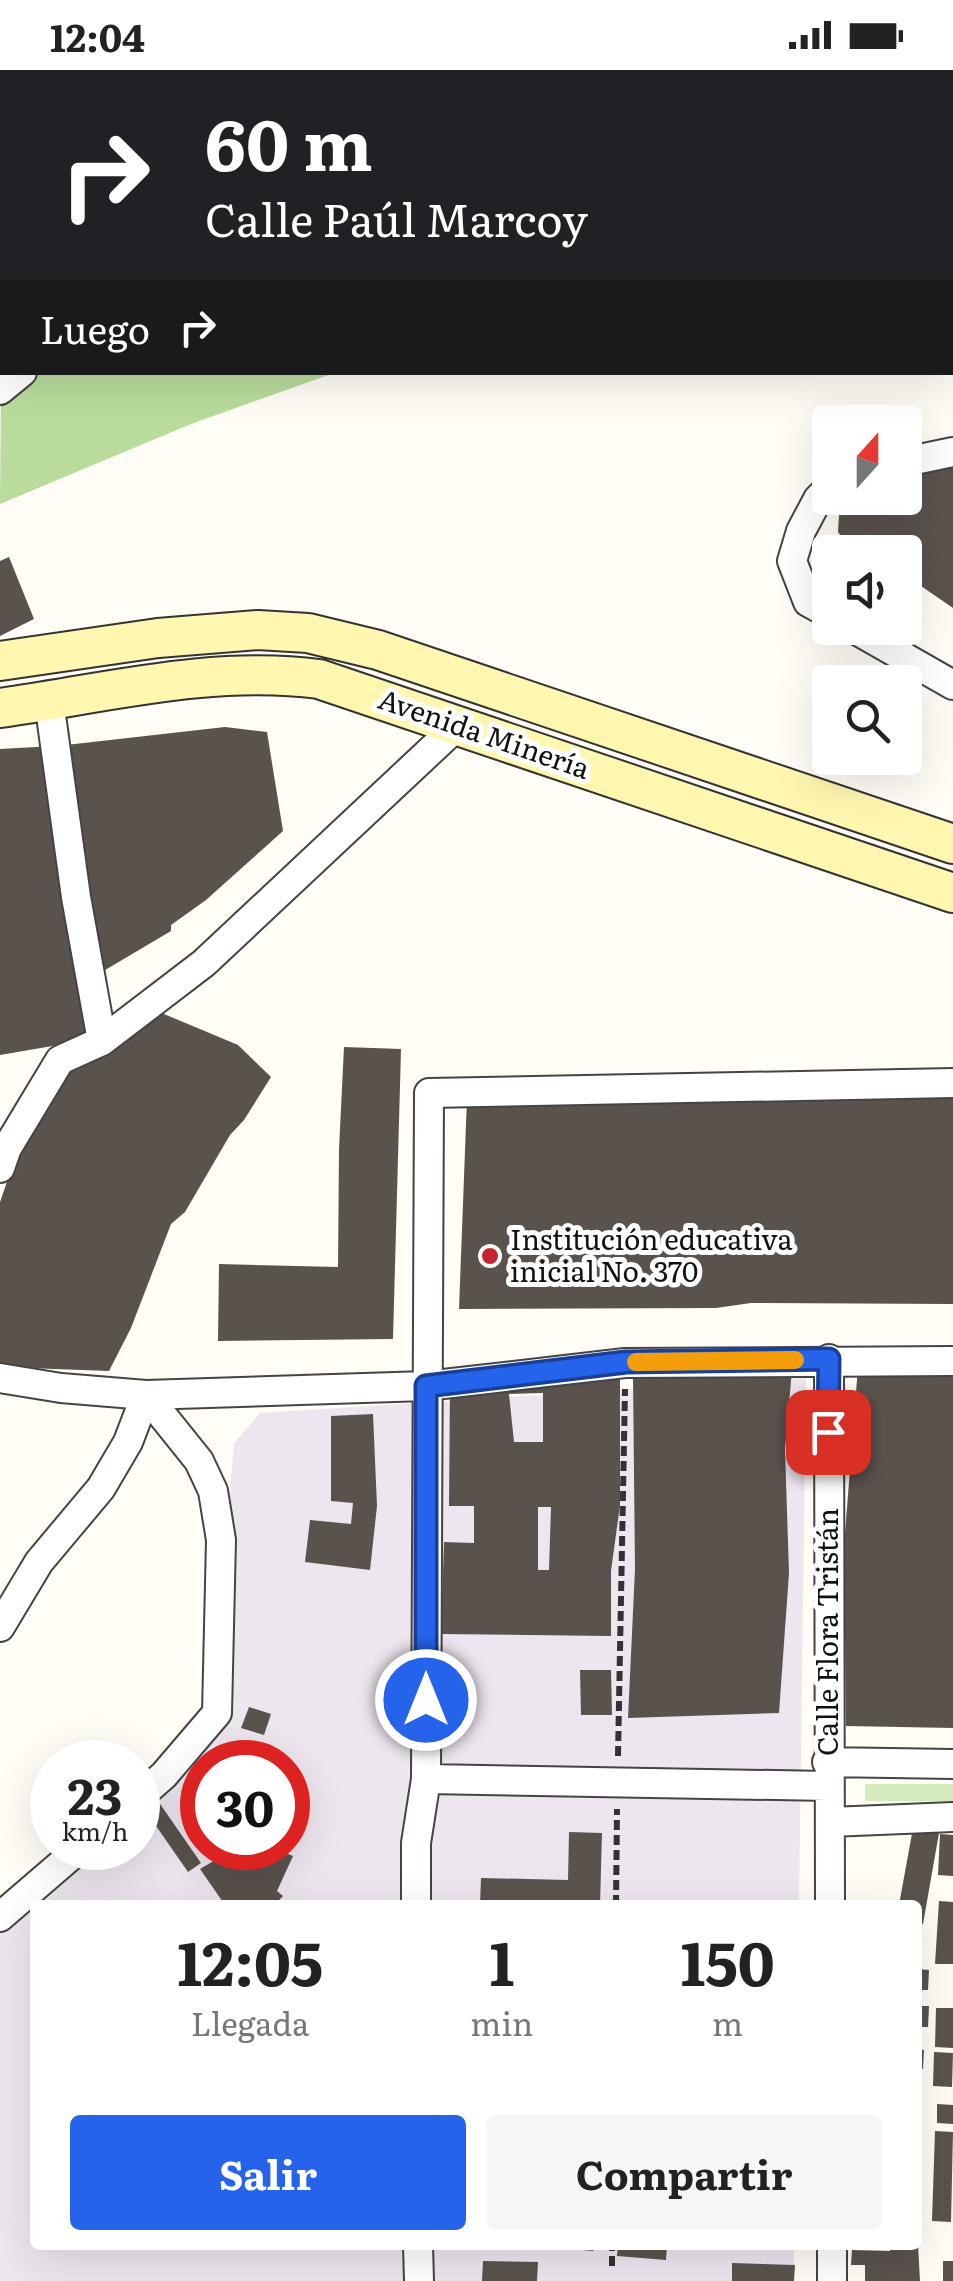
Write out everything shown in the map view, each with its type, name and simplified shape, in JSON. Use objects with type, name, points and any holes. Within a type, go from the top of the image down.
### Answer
[{"type":"main road","name":"Avenida Minería","points":[[0,661],[158,638],[258,630],[308,633],[378,650],[953,844]]},
{"type":"main road","name":"Avenida Minería","points":[[0,708],[233,674],[319,679],[953,893]]},
{"type":"street","points":[[922,458],[953,452]]},
{"type":"street","points":[[812,510],[792,561],[812,604]]},
{"type":"street","points":[[882,645],[953,686]]},
{"type":"street","points":[[49,701],[76,896],[102,1041]]},
{"type":"street","points":[[0,1168],[7,1148],[60,1060],[102,1041],[204,963],[458,725]]},
{"type":"street","points":[[416,1900],[416,1843],[426,1778],[429,1093],[953,1083]]},
{"type":"street","name":"Calle Flora Tristán","points":[[829,1359],[830,1900]]},
{"type":"street","points":[[0,1378],[146,1395],[426,1386],[626,1362],[953,1360]]},
{"type":"street","points":[[0,1627],[39,1562],[101,1488],[128,1442],[146,1395]]},
{"type":"street","points":[[146,1395],[200,1462],[213,1491],[221,1540],[217,1713],[160,1779]]},
{"type":"street","points":[[426,1778],[618,1782],[828,1774],[953,1764]]},
{"type":"street","points":[[830,1822],[953,1817]]},
{"type":"street","points":[[0,1917],[54,1870]]},
{"type":"street","points":[[418,2250],[418,2281]]},
{"type":"street","points":[[832,2250],[832,2281]]},
{"type":"path","points":[[616,1900],[626,1362]]},
{"type":"path","points":[[612,2250],[612,2266]]},
{"type":"shaded area","points":[[806,1378],[799,1900],[30,1900],[30,2250],[794,2250],[794,2281],[0,2281],[0,1897],[36,1870],[160,1870],[160,1776],[180,1760],[180,1870],[310,1870],[310,1740],[199,1740],[212,1696],[234,1443],[260,1413]]},
{"type":"green space","points":[[1,375],[328,375],[191,424],[0,504]]},
{"type":"green space","points":[[865,1784],[953,1784],[953,1801],[865,1801]]},
{"type":"building","points":[[953,455],[953,608],[922,587],[922,535],[838,532],[839,515],[922,515],[922,462]]},
{"type":"building","points":[[9,557],[34,619],[0,636],[0,561]]},
{"type":"building","points":[[225,727],[267,732],[283,831],[206,900],[171,925],[171,931],[95,976],[57,746]]},
{"type":"building","points":[[54,746],[99,1038],[0,1055],[0,749]]},
{"type":"building","points":[[152,1009],[238,1045],[271,1077],[230,1135],[185,1212],[171,1224],[131,1328],[109,1371],[0,1364],[0,1202],[19,1147],[63,1068]]},
{"type":"building","points":[[344,1047],[401,1049],[393,1339],[218,1341],[219,1264],[338,1267]]},
{"type":"building","points":[[953,1088],[953,1304],[751,1303],[716,1308],[459,1309],[467,1098]]},
{"type":"building","points":[[858,1367],[953,1370],[953,1728],[846,1726],[844,1546]]},
{"type":"building","points":[[620,1370],[620,1505],[611,1571],[611,1636],[441,1634],[444,1542],[474,1543],[474,1506],[449,1506],[450,1386]],"holes":[[[543,1393],[543,1442],[514,1442],[509,1394]],[[538,1507],[551,1507],[549,1570],[538,1570]]]},
{"type":"building","points":[[792,1370],[785,1449],[789,1573],[779,1713],[628,1718],[635,1569],[633,1375]]},
{"type":"building","points":[[373,1414],[377,1506],[370,1570],[305,1562],[310,1520],[351,1524],[353,1503],[331,1501],[331,1416]]},
{"type":"building","points":[[580,1670],[611,1670],[612,1715],[581,1715]]},
{"type":"building","points":[[249,1707],[271,1714],[264,1735],[241,1728]]},
{"type":"building","points":[[160,1804],[180,1833],[180,1860],[160,1832]]},
{"type":"building","points":[[913,1828],[939,1833],[923,1924],[922,1900],[900,1900]]},
{"type":"building","points":[[569,1832],[602,1833],[600,1900],[480,1900],[481,1878],[568,1880]]},
{"type":"building","points":[[940,1834],[953,1835],[953,1876],[938,1875]]},
{"type":"building","points":[[201,1870],[287,1870],[277,1891],[283,1896],[279,1900],[222,1900]]},
{"type":"building","points":[[939,1901],[953,1902],[953,1964],[935,1964]]},
{"type":"building","points":[[922,1969],[929,1970],[928,1990],[922,1990]]},
{"type":"building","points":[[922,2006],[929,2006],[928,2027],[922,2027]]},
{"type":"building","points":[[936,2008],[953,2008],[953,2048],[935,2047]]},
{"type":"building","points":[[934,2052],[953,2053],[952,2087],[933,2086]]},
{"type":"building","points":[[937,2104],[953,2105],[953,2124],[937,2123]]},
{"type":"building","points":[[935,2131],[953,2132],[951,2222],[932,2221]]},
{"type":"building","points":[[618,2250],[667,2250],[666,2260],[617,2256]]},
{"type":"building","points":[[852,2250],[918,2250],[920,2281],[865,2281],[865,2265],[851,2265]]},
{"type":"building","points":[[483,2261],[538,2262],[537,2281],[482,2281]]},
{"type":"building","points":[[943,2261],[953,2261],[953,2281],[943,2281]]},
{"type":"building","points":[[732,2263],[795,2265],[794,2281],[732,2281]]},
{"type":"slow traffic","points":[[636,1362],[795,1360]]},
{"type":"place","name":"Institución educativa inicial No. 370","points":[[490,1256]]},
{"type":"route","points":[[426,1700],[426,1386],[626,1362],[829,1359],[828,1432]]}]
